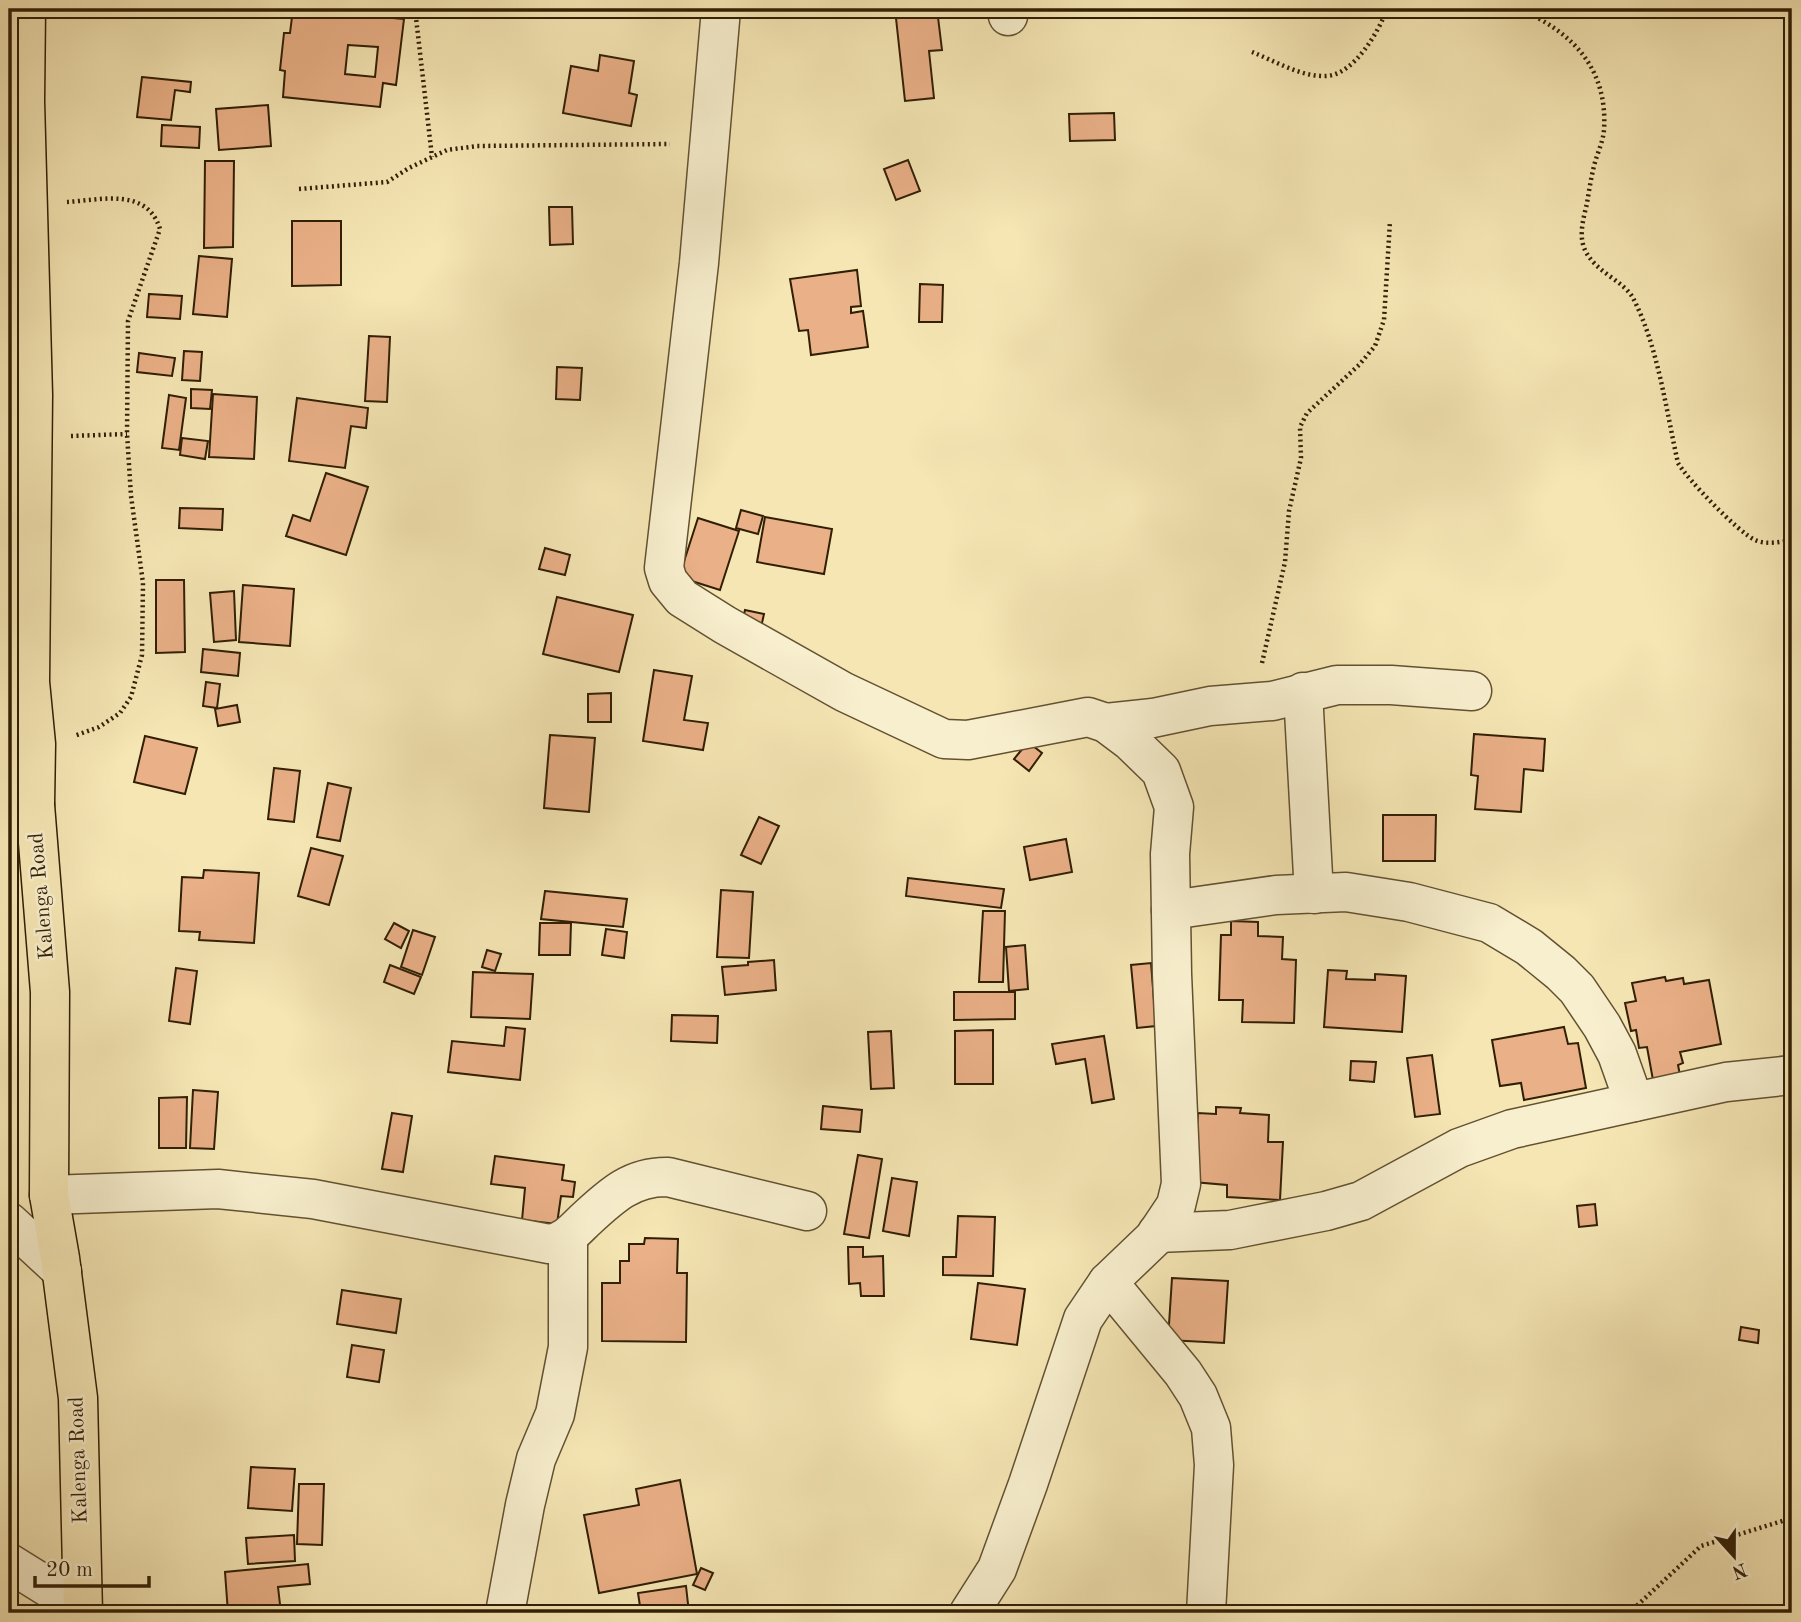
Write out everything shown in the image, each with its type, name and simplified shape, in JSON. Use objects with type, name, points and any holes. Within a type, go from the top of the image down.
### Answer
[{"type":"main road","name":"Kalenga Road","points":[[26,9],[33,436],[20,678],[36,744],[22,802],[50,992],[48,1195],[62,1271],[78,1398],[83,1611]]},
{"type":"street","points":[[721,9],[696,290],[664,568],[668,581],[682,598],[725,625],[844,692],[944,739],[968,740],[1088,717],[1106,723],[1130,741],[1161,771],[1174,807],[1170,854],[1172,974],[1181,1184],[1176,1205],[1157,1233],[1108,1283],[1083,1319],[997,1569],[969,1613]]},
{"type":"street","points":[[1106,723],[1153,718],[1210,706],[1272,701],[1337,685],[1391,685],[1472,691]]},
{"type":"street","points":[[1303,692],[1314,894]]},
{"type":"street","points":[[1171,909],[1276,895],[1346,892],[1409,902],[1489,922],[1529,947],[1577,989],[1617,1054],[1634,1102]]},
{"type":"street","points":[[1157,1233],[1230,1230],[1326,1211],[1361,1201],[1460,1148],[1512,1129],[1726,1082],[1792,1075]]},
{"type":"street","points":[[48,1195],[218,1189],[313,1199],[539,1243],[558,1243],[568,1237],[606,1200],[629,1185],[649,1177],[668,1177],[807,1211]]},
{"type":"street","points":[[9,1222],[62,1271]]},
{"type":"street","points":[[505,1613],[525,1505],[536,1459],[555,1415],[568,1346],[568,1237]]},
{"type":"street","points":[[1108,1283],[1182,1373],[1198,1396],[1211,1428],[1214,1465],[1206,1613]]},
{"type":"street","points":[[9,1563],[83,1611]]},
{"type":"path","points":[[415,9],[432,157]]},
{"type":"path","points":[[1252,52],[1298,71],[1326,76],[1337,74],[1361,55],[1380,29],[1387,9]]},
{"type":"path","points":[[1519,9],[1531,14],[1577,46],[1593,68],[1602,89],[1604,132],[1581,228],[1584,249],[1596,266],[1632,295],[1646,326],[1678,463],[1691,481],[1755,540],[1772,543],[1792,540]]},
{"type":"path","points":[[299,189],[387,182],[447,150],[477,146],[709,144]]},
{"type":"path","points":[[28,205],[132,200],[144,203],[158,221],[160,229],[128,321],[127,434],[131,496],[143,583],[142,655],[131,697],[120,713],[99,727],[64,740],[36,744]]},
{"type":"path","points":[[1248,703],[1266,650],[1285,562],[1289,511],[1301,458],[1300,427],[1307,414],[1359,365],[1375,346],[1384,320],[1390,220]]},
{"type":"path","points":[[33,436],[127,434]]},
{"type":"path","points":[[1629,1613],[1701,1546],[1792,1518]]},
{"type":"path","points":[[1773,1613],[1792,1610]]},
{"type":"building","points":[[293,9],[404,19],[396,85],[383,83],[380,107],[283,97],[285,71],[280,70],[284,33],[290,33]],"holes":[[[348,45],[378,47],[375,77],[345,74]]]},
{"type":"building","points":[[895,9],[937,9],[942,50],[929,51],[934,98],[905,101]]},
{"type":"building","points":[[600,55],[634,61],[629,93],[637,95],[631,126],[563,113],[571,66],[598,71]]},
{"type":"building","points":[[142,77],[191,82],[190,92],[175,90],[171,120],[137,117]]},
{"type":"building","points":[[268,105],[271,146],[219,150],[216,109]]},
{"type":"building","points":[[1114,113],[1115,140],[1070,141],[1069,114]]},
{"type":"building","points":[[162,125],[200,127],[199,148],[161,146]]},
{"type":"building","points":[[908,160],[920,191],[896,200],[884,169]]},
{"type":"building","points":[[205,161],[234,161],[233,247],[204,248]]},
{"type":"building","points":[[549,207],[572,207],[573,244],[550,245]]},
{"type":"building","points":[[292,221],[341,221],[341,285],[292,286]]},
{"type":"building","points":[[199,256],[232,259],[227,317],[193,314]]},
{"type":"building","points":[[857,270],[861,306],[851,307],[851,313],[863,311],[868,347],[811,355],[808,330],[799,331],[790,279]]},
{"type":"building","points":[[920,284],[943,285],[942,322],[919,322]]},
{"type":"building","points":[[149,294],[182,296],[180,319],[147,317]]},
{"type":"building","points":[[369,336],[390,337],[387,402],[365,401]]},
{"type":"building","points":[[184,351],[202,352],[200,381],[182,380]]},
{"type":"building","points":[[139,353],[175,358],[172,376],[137,372]]},
{"type":"building","points":[[557,367],[582,368],[580,400],[556,399]]},
{"type":"building","points":[[191,389],[212,390],[210,409],[191,408]]},
{"type":"building","points":[[213,394],[257,397],[254,459],[209,457]]},
{"type":"building","points":[[169,395],[186,398],[179,450],[162,448]]},
{"type":"building","points":[[297,398],[368,408],[366,428],[351,426],[345,468],[289,461]]},
{"type":"building","points":[[182,438],[208,441],[205,459],[180,455]]},
{"type":"building","points":[[326,473],[368,487],[346,555],[286,536],[293,515],[310,521]]},
{"type":"building","points":[[180,508],[223,509],[222,530],[179,528]]},
{"type":"building","points":[[741,510],[763,516],[758,534],[736,528]]},
{"type":"building","points":[[765,517],[832,529],[824,574],[757,562]]},
{"type":"building","points":[[698,518],[739,531],[720,590],[679,577]]},
{"type":"building","points":[[545,548],[570,555],[565,575],[539,569]]},
{"type":"building","points":[[156,580],[184,580],[185,652],[156,653]]},
{"type":"building","points":[[243,585],[294,589],[290,646],[239,642]]},
{"type":"building","points":[[234,591],[236,640],[214,642],[210,593]]},
{"type":"building","points":[[557,597],[633,615],[619,672],[543,654]]},
{"type":"building","points":[[745,610],[764,614],[760,632],[741,627]]},
{"type":"building","points":[[203,649],[240,653],[238,676],[201,672]]},
{"type":"building","points":[[654,670],[692,676],[684,720],[708,723],[703,750],[643,741]]},
{"type":"building","points":[[206,682],[220,684],[217,708],[203,706]]},
{"type":"building","points":[[611,693],[611,722],[588,722],[588,694]]},
{"type":"building","points":[[237,705],[240,722],[218,726],[215,709]]},
{"type":"building","points":[[1474,734],[1545,739],[1543,771],[1524,769],[1521,812],[1475,809],[1478,776],[1471,775]]},
{"type":"building","points":[[550,735],[595,738],[589,812],[544,808]]},
{"type":"building","points":[[145,736],[197,748],[185,794],[134,782]]},
{"type":"building","points":[[1028,742],[1042,753],[1029,771],[1014,759]]},
{"type":"building","points":[[274,768],[300,771],[294,822],[268,819]]},
{"type":"building","points":[[328,783],[351,788],[340,841],[317,837]]},
{"type":"building","points":[[1383,815],[1436,815],[1435,861],[1383,861]]},
{"type":"building","points":[[759,817],[779,826],[761,864],[741,855]]},
{"type":"building","points":[[1066,839],[1072,872],[1030,880],[1024,847]]},
{"type":"building","points":[[311,848],[343,856],[329,905],[298,896]]},
{"type":"building","points":[[204,870],[259,873],[254,943],[199,940],[200,932],[179,931],[182,877],[203,878]]},
{"type":"building","points":[[908,878],[1004,889],[1001,908],[906,896]]},
{"type":"building","points":[[721,890],[753,892],[749,958],[717,957]]},
{"type":"building","points":[[545,891],[627,899],[623,927],[541,919]]},
{"type":"building","points":[[983,911],[1005,911],[1003,982],[979,982]]},
{"type":"building","points":[[1231,921],[1258,922],[1258,936],[1283,937],[1282,959],[1296,960],[1294,1023],[1242,1022],[1243,1000],[1219,1000],[1221,935],[1231,935]]},
{"type":"building","points":[[394,923],[409,931],[401,948],[385,939]]},
{"type":"building","points":[[540,923],[571,923],[570,955],[539,955]]},
{"type":"building","points":[[606,929],[627,932],[624,958],[602,955]]},
{"type":"building","points":[[413,930],[435,937],[422,975],[401,967]]},
{"type":"building","points":[[1025,945],[1028,989],[1009,991],[1006,947]]},
{"type":"building","points":[[487,950],[501,954],[495,971],[482,967]]},
{"type":"building","points":[[774,960],[776,990],[725,995],[722,967]]},
{"type":"building","points":[[1151,963],[1156,1026],[1137,1028],[1131,965]]},
{"type":"building","points":[[390,965],[421,977],[414,994],[384,982]]},
{"type":"building","points":[[176,968],[197,971],[190,1024],[169,1021]]},
{"type":"building","points":[[1328,970],[1347,971],[1346,979],[1375,980],[1375,974],[1406,976],[1402,1032],[1324,1027]]},
{"type":"building","points":[[473,972],[533,974],[530,1019],[471,1017]]},
{"type":"building","points":[[1665,977],[1666,981],[1683,978],[1684,984],[1709,980],[1721,1044],[1680,1052],[1683,1063],[1678,1065],[1680,1075],[1653,1080],[1647,1047],[1639,1048],[1636,1030],[1631,1031],[1625,1003],[1636,1001],[1632,983]]},
{"type":"building","points":[[954,992],[1015,992],[1015,1019],[954,1020]]},
{"type":"building","points":[[672,1015],[718,1016],[717,1043],[671,1041]]},
{"type":"building","points":[[506,1027],[525,1029],[520,1080],[448,1072],[452,1041],[504,1046]]},
{"type":"building","points":[[1564,1027],[1568,1044],[1578,1043],[1586,1088],[1524,1100],[1521,1083],[1500,1086],[1492,1040]]},
{"type":"building","points":[[993,1030],[993,1084],[955,1084],[955,1031]]},
{"type":"building","points":[[891,1031],[894,1088],[871,1089],[868,1032]]},
{"type":"building","points":[[1104,1036],[1114,1099],[1092,1103],[1085,1059],[1056,1064],[1052,1044]]},
{"type":"building","points":[[1432,1055],[1440,1114],[1415,1117],[1407,1058]]},
{"type":"building","points":[[1351,1061],[1376,1062],[1374,1082],[1350,1080]]},
{"type":"building","points":[[193,1090],[218,1092],[214,1149],[190,1148]]},
{"type":"building","points":[[187,1097],[186,1148],[159,1148],[159,1098]]},
{"type":"building","points":[[823,1106],[862,1110],[860,1132],[821,1129]]},
{"type":"building","points":[[1216,1107],[1241,1108],[1240,1113],[1269,1115],[1268,1142],[1283,1142],[1280,1200],[1227,1197],[1227,1185],[1193,1182],[1198,1113],[1216,1114]]},
{"type":"building","points":[[392,1113],[412,1116],[403,1172],[382,1169]]},
{"type":"building","points":[[858,1155],[882,1159],[869,1238],[844,1234]]},
{"type":"building","points":[[495,1156],[564,1165],[562,1180],[575,1182],[573,1197],[561,1196],[557,1224],[522,1220],[525,1188],[491,1184]]},
{"type":"building","points":[[892,1178],[917,1182],[909,1236],[883,1231]]},
{"type":"building","points":[[1595,1204],[1597,1225],[1579,1227],[1577,1206]]},
{"type":"building","points":[[958,1216],[995,1217],[993,1276],[943,1275],[943,1257],[956,1257]]},
{"type":"building","points":[[645,1238],[678,1239],[677,1273],[687,1273],[686,1342],[602,1341],[602,1283],[620,1283],[620,1261],[629,1261],[629,1244],[644,1244]]},
{"type":"building","points":[[848,1247],[863,1247],[863,1257],[883,1256],[884,1296],[861,1296],[860,1283],[849,1284]]},
{"type":"building","points":[[1172,1278],[1228,1281],[1224,1343],[1168,1340]]},
{"type":"building","points":[[978,1283],[1025,1289],[1017,1345],[971,1339]]},
{"type":"building","points":[[342,1290],[401,1299],[396,1333],[337,1324]]},
{"type":"building","points":[[1741,1327],[1759,1330],[1758,1343],[1739,1340]]},
{"type":"building","points":[[352,1345],[384,1350],[379,1382],[347,1377]]},
{"type":"building","points":[[251,1467],[295,1469],[292,1511],[248,1508]]},
{"type":"building","points":[[680,1480],[697,1574],[599,1593],[584,1515],[639,1505],[636,1489]]},
{"type":"building","points":[[299,1484],[324,1484],[322,1545],[297,1544]]},
{"type":"building","points":[[294,1535],[295,1561],[248,1564],[246,1538]]},
{"type":"building","points":[[308,1564],[310,1584],[278,1587],[281,1613],[228,1613],[225,1572]]},
{"type":"building","points":[[701,1568],[713,1573],[705,1590],[693,1585]]},
{"type":"building","points":[[686,1586],[689,1613],[641,1613],[638,1593]]}]
